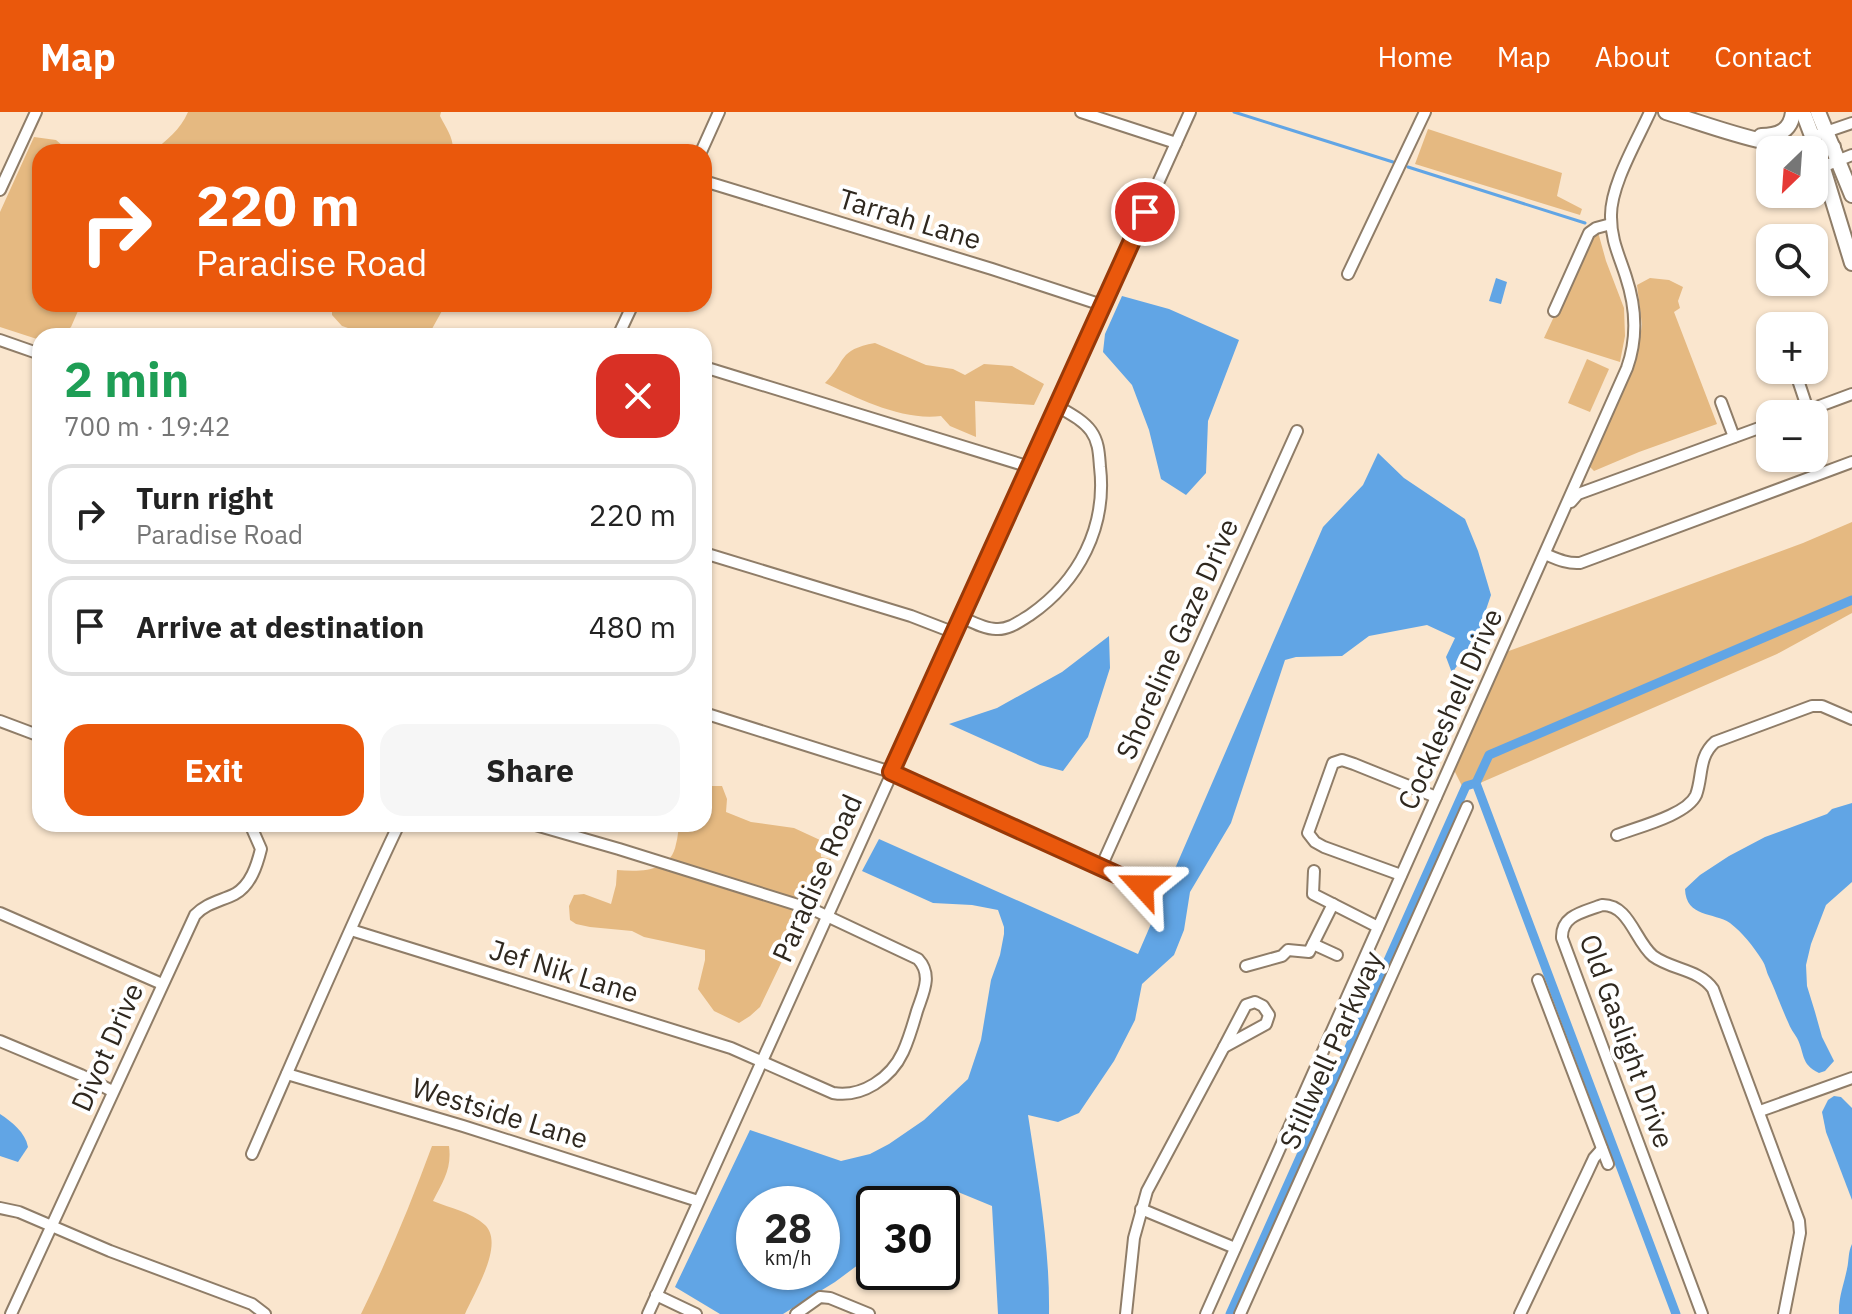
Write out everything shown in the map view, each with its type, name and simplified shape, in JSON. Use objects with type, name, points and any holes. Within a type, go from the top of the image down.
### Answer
[{"type":"street","points":[[0,190],[36,112]]},
{"type":"street","points":[[705,144],[719,112]]},
{"type":"street","points":[[1081,112],[1176,143]]},
{"type":"street","name":"Paradise Road","points":[[648,1314],[1190,112]]},
{"type":"street","points":[[1348,274],[1425,112]]},
{"type":"street","name":"Cockleshell Drive","points":[[1206,1314],[1627,368],[1635,333],[1633,303],[1616,254],[1611,224],[1613,195],[1650,112]]},
{"type":"street","points":[[1666,112],[1756,139]]},
{"type":"street","points":[[1744,136],[1779,134],[1790,125],[1793,112]]},
{"type":"street","points":[[1803,112],[1816,136]]},
{"type":"street","points":[[1818,112],[1818,136]]},
{"type":"street","points":[[1824,136],[1852,123]]},
{"type":"street","points":[[1841,155],[1852,195]]},
{"type":"street","name":"Tarrah Lane","points":[[712,183],[1102,305]]},
{"type":"street","points":[[1828,186],[1852,263]]},
{"type":"street","points":[[1554,311],[1589,233],[1611,224]]},
{"type":"street","points":[[0,340],[32,351]]},
{"type":"street","points":[[712,369],[1030,467]]},
{"type":"street","points":[[1828,403],[1852,394]]},
{"type":"street","points":[[1721,402],[1734,437]]},
{"type":"street","points":[[961,617],[997,629],[1015,624],[1061,590],[1091,542],[1101,497],[1098,448],[1091,430],[1057,406]]},
{"type":"street","points":[[1567,507],[1578,494],[1756,429]]},
{"type":"street","name":"Shoreline Gaze Drive","points":[[1101,867],[1297,431]]},
{"type":"street","points":[[1545,554],[1562,562],[1580,563],[1852,462]]},
{"type":"street","points":[[712,555],[911,616],[955,633]]},
{"type":"street","points":[[1617,835],[1689,805],[1695,795],[1707,749],[1715,742],[1812,706],[1822,706],[1852,719]]},
{"type":"street","points":[[712,716],[891,772],[1142,886]]},
{"type":"street","points":[[0,721],[32,733]]},
{"type":"street","points":[[1401,875],[1324,847],[1308,833],[1333,763],[1342,760],[1436,797]]},
{"type":"street","name":"Stillwell Parkway","points":[[1240,1314],[1467,807]]},
{"type":"street","name":"Divot Drive","points":[[11,1314],[195,915],[200,909],[235,894],[251,877],[261,849],[254,832]]},
{"type":"street","points":[[252,1154],[316,1004],[395,832]]},
{"type":"street","points":[[560,832],[827,916]]},
{"type":"street","points":[[1314,871],[1313,894],[1378,927]]},
{"type":"street","points":[[1246,966],[1282,956],[1288,950],[1309,952],[1333,904]]},
{"type":"street","name":"Old Gaslight Drive","points":[[1702,1314],[1562,938],[1565,922],[1570,917],[1602,905],[1615,906],[1654,956],[1702,977],[1713,989],[1799,1221],[1800,1233],[1784,1314]]},
{"type":"street","points":[[0,913],[162,984]]},
{"type":"street","name":"Jef Nik Lane","points":[[351,930],[731,1048],[825,1089],[852,1094],[870,1087],[886,1074],[903,1052],[927,975],[918,959],[827,916]]},
{"type":"street","points":[[1313,944],[1337,955]]},
{"type":"street","points":[[1538,980],[1608,1164]]},
{"type":"street","points":[[1126,1314],[1134,1238],[1141,1209],[1154,1179],[1246,1005],[1255,1002],[1263,1006],[1269,1015],[1266,1024],[1224,1047]]},
{"type":"street","points":[[0,1041],[112,1091]]},
{"type":"street","name":"Westside Lane","points":[[287,1074],[698,1201]]},
{"type":"street","points":[[1760,1111],[1852,1078]]},
{"type":"street","points":[[1520,1314],[1590,1165],[1602,1149]]},
{"type":"street","points":[[0,1208],[19,1212],[110,1251],[252,1304],[265,1314]]},
{"type":"street","points":[[1141,1209],[1235,1248]]},
{"type":"street","points":[[656,1295],[696,1314]]},
{"type":"street","points":[[796,1314],[820,1297],[869,1314]]},
{"type":"shaded area","points":[[188,112],[441,112],[452,144],[162,144]]},
{"type":"shaded area","points":[[1428,129],[1562,173],[1557,196],[1582,209],[1580,215],[1415,164]]},
{"type":"shaded area","points":[[34,137],[56,140],[61,144],[32,144],[32,312],[78,312],[70,328],[32,328],[32,337],[0,327],[0,212]]},
{"type":"shaded area","points":[[1598,232],[1624,308],[1625,336],[1620,362],[1544,338],[1592,235]]},
{"type":"shaded area","points":[[1650,278],[1669,280],[1683,287],[1678,301],[1680,308],[1674,312],[1717,424],[1594,471],[1590,467],[1637,356],[1642,325],[1637,285]]},
{"type":"shaded area","points":[[332,312],[441,312],[432,328],[348,328]]},
{"type":"shaded area","points":[[875,343],[926,365],[953,369],[965,375],[984,364],[1012,366],[1044,384],[1034,405],[975,401],[976,437],[950,426],[941,416],[897,412],[825,383],[848,353]]},
{"type":"shaded area","points":[[1587,359],[1609,369],[1590,412],[1568,403]]},
{"type":"shaded area","points":[[1852,522],[1852,613],[1777,654],[1464,790],[1452,766],[1506,652],[1803,543]]},
{"type":"shaded area","points":[[712,786],[722,786],[727,799],[726,812],[751,822],[794,828],[820,840],[821,857],[831,859],[760,1007],[739,1023],[714,1011],[698,989],[705,950],[644,937],[632,931],[590,927],[570,920],[569,906],[574,895],[584,894],[611,904],[617,870],[645,870],[661,865],[673,853],[678,832],[712,832]]},
{"type":"shaded area","points":[[432,1146],[449,1146],[450,1154],[446,1175],[433,1201],[473,1217],[490,1233],[490,1256],[481,1282],[465,1314],[361,1314],[399,1231]]},
{"type":"water","points":[[1496,278],[1507,282],[1501,304],[1489,301]]},
{"type":"water","points":[[1122,296],[1169,309],[1239,340],[1208,421],[1206,473],[1186,495],[1161,479],[1149,430],[1132,385],[1103,352],[1105,334]]},
{"type":"water","points":[[1378,453],[1404,478],[1465,519],[1491,595],[1476,639],[1452,673],[1446,657],[1455,638],[1427,625],[1369,636],[1342,656],[1285,660],[1231,823],[1190,892],[1184,930],[1174,955],[1142,984],[1135,1020],[1114,1061],[1079,1113],[1058,1122],[1028,1115],[1045,1239],[1049,1314],[998,1314],[992,1206],[960,1193],[960,1186],[856,1186],[856,1266],[840,1278],[840,1186],[736,1186],[736,1290],[822,1290],[783,1314],[720,1314],[675,1287],[750,1130],[841,1161],[870,1154],[889,1144],[924,1120],[968,1079],[981,1040],[991,980],[1004,934],[998,910],[933,903],[862,871],[879,839],[1138,954],[1323,527],[1363,485]]},
{"type":"water","points":[[1109,636],[1110,668],[1088,737],[1063,771],[1040,765],[949,724],[997,708],[1062,672]]},
{"type":"water","points":[[1852,803],[1852,882],[1826,905],[1806,965],[1807,986],[1822,1037],[1834,1061],[1819,1073],[1806,1062],[1755,950],[1730,923],[1695,910],[1685,889],[1729,856],[1765,837]]},
{"type":"water","points":[[1834,1096],[1841,1097],[1852,1108],[1852,1200],[1826,1132],[1822,1112]]},
{"type":"water","points":[[0,1114],[17,1128],[28,1147],[18,1162],[0,1156]]},
{"type":"water","points":[[1852,1244],[1852,1314],[1839,1314],[1840,1297]]},
{"type":"waterway","points":[[1234,112],[1393,162]]},
{"type":"waterway","points":[[1408,167],[1585,223]]},
{"type":"waterway","points":[[1676,1314],[1476,783],[1489,755],[1852,600]]},
{"type":"waterway","points":[[1230,1314],[1466,786],[1476,783]]},
{"type":"route","points":[[1142,886],[891,772],[1145,212]]}]
